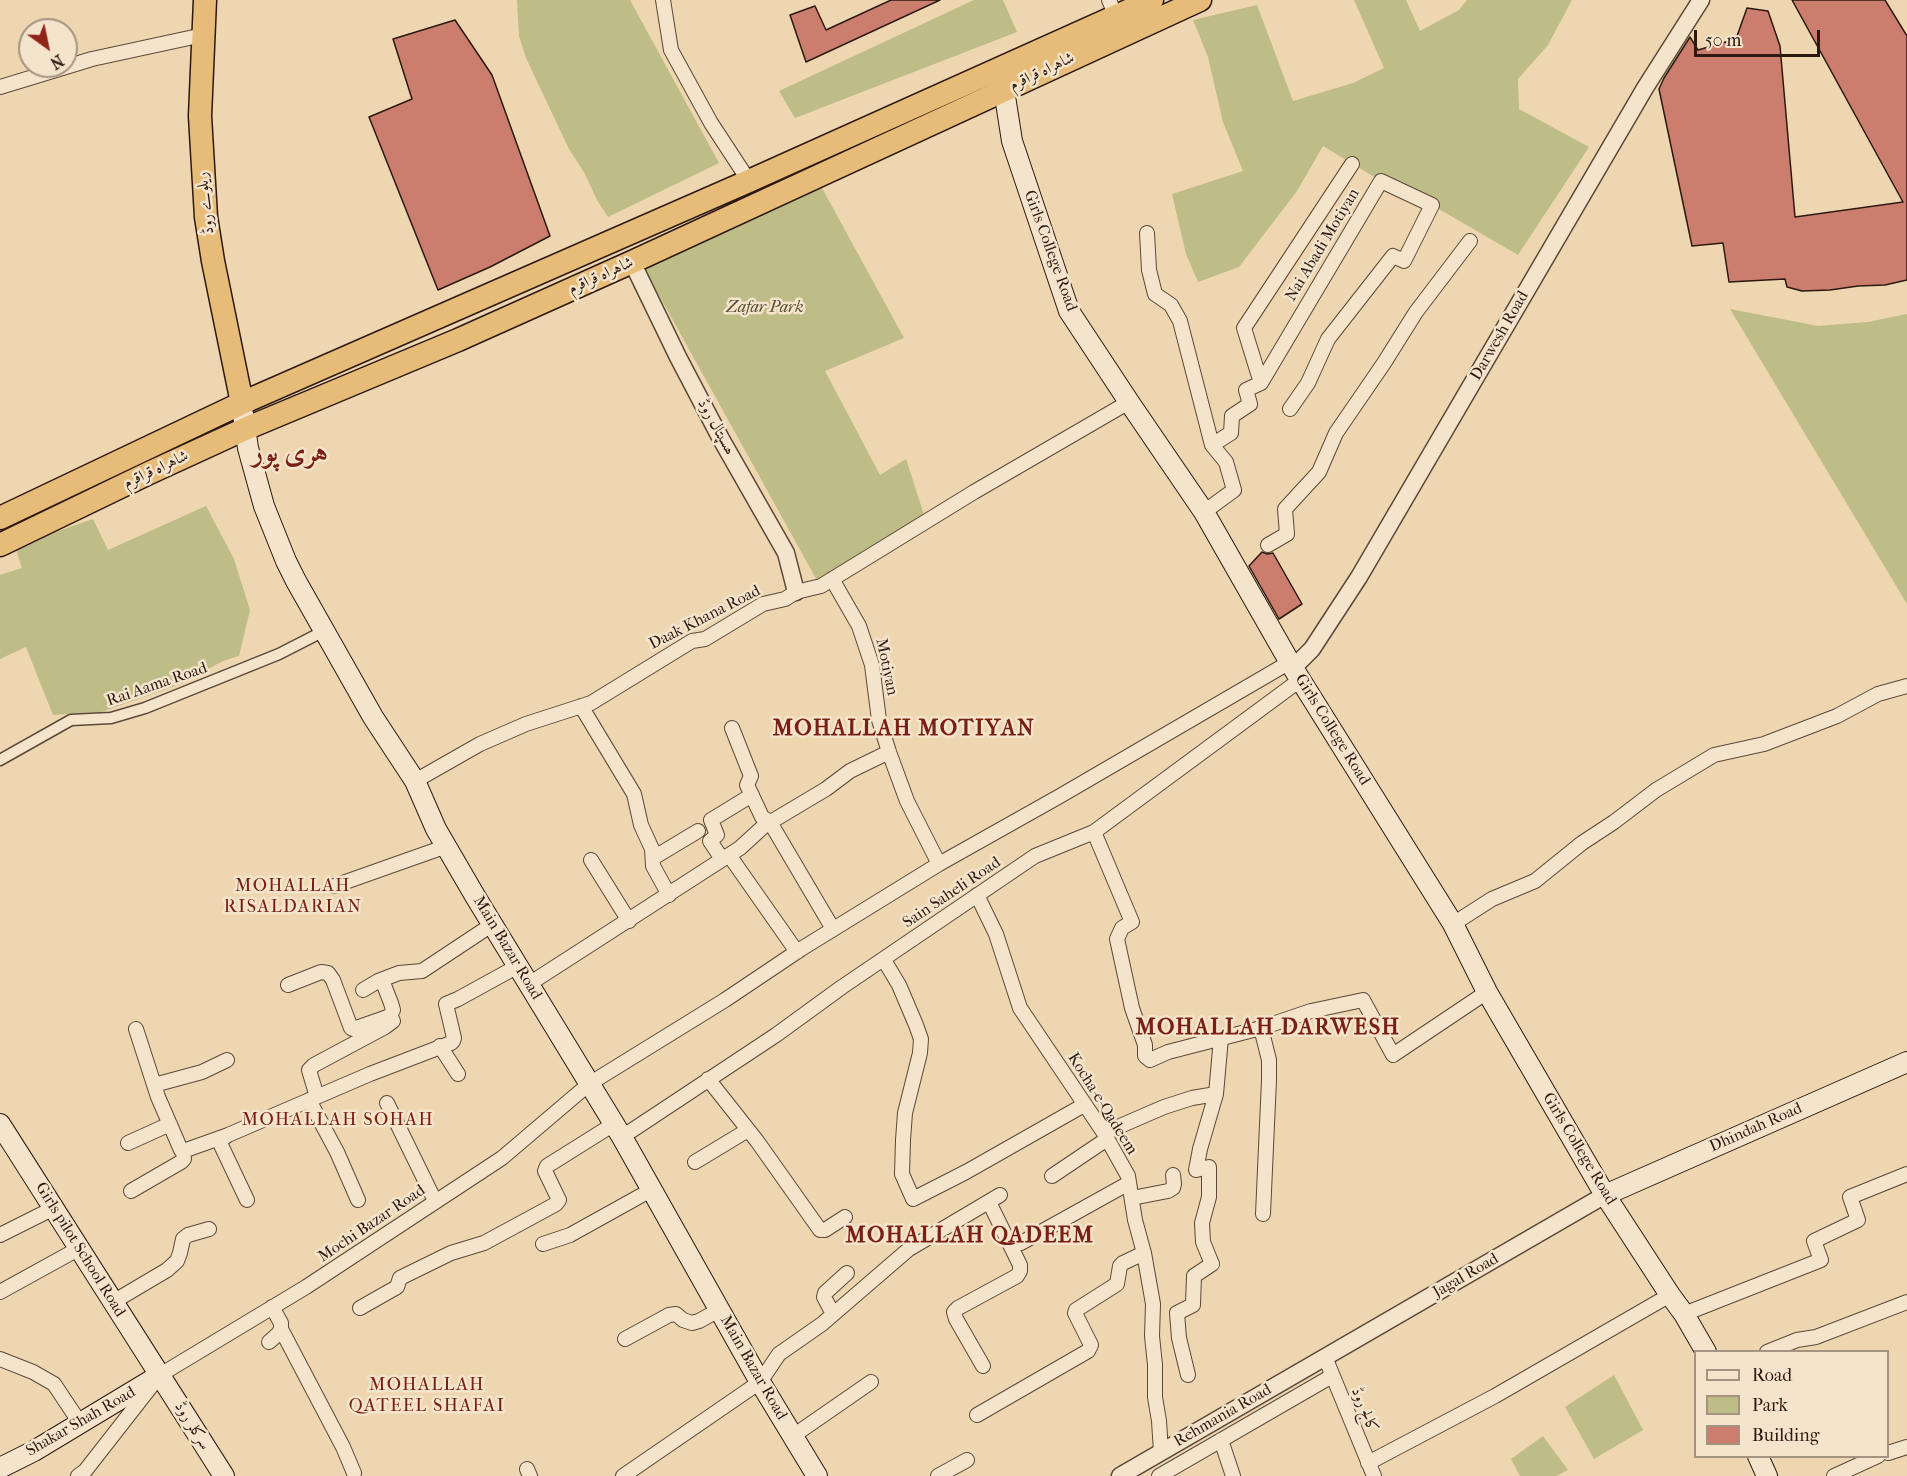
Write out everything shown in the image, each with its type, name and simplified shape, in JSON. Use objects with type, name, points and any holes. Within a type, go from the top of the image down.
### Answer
[{"type":"highway","name":"ریلوے روڈ","points":[[205,0],[200,116],[206,217],[242,402]]},
{"type":"highway","name":"شاہراہ قراقرم","points":[[0,518],[242,402],[749,181],[1112,8],[1152,0]]},
{"type":"highway","name":"شاہراہ قراقرم","points":[[0,545],[245,429],[458,340],[632,262],[1200,0]]},
{"type":"main road","name":"Girls College Road","points":[[1004,90],[1012,141],[1069,311],[1204,512],[1294,670],[1453,924],[1487,992],[1605,1195],[1684,1314],[1705,1350]]},
{"type":"main road","name":"Main Bazar Road","points":[[242,402],[253,471],[273,530],[296,581],[373,717],[415,781],[436,829],[618,1131],[760,1382],[817,1476]]},
{"type":"main road","name":"Dhindah Road","points":[[1605,1195],[1907,1062]]},
{"type":"main road","name":"Girls pilot School Road","points":[[0,1124],[160,1375]]},
{"type":"main road","name":"Shakar Shah Road","points":[[0,1468],[34,1451],[160,1375]]},
{"type":"main road","name":"سرکلر روڈ","points":[[160,1375],[224,1476]]},
{"type":"main road","points":[[1759,1458],[1767,1476]]},
{"type":"street","points":[[663,0],[671,50],[711,123],[749,181]]},
{"type":"street","name":"Darwesh Road","points":[[1294,670],[1312,650],[1359,577],[1633,107],[1701,0]]},
{"type":"street","points":[[0,87],[92,59],[203,35]]},
{"type":"street","name":"Nai Abadi Motiyan","points":[[1261,383],[1244,328],[1352,164]]},
{"type":"street","name":"Nai Abadi Motiyan","points":[[1212,445],[1231,433],[1232,416],[1250,404],[1246,390],[1261,383],[1381,181],[1432,205],[1404,261],[1394,256],[1328,339],[1308,382],[1290,409]]},
{"type":"street","points":[[1146,233],[1149,270],[1155,294],[1171,305],[1180,321],[1212,445],[1226,462],[1234,490],[1204,512]]},
{"type":"street","points":[[1268,545],[1287,534],[1285,509],[1319,472],[1336,433],[1416,312],[1470,241]]},
{"type":"street","name":"ھسپتال روڈ","points":[[632,262],[717,430],[786,553],[796,592]]},
{"type":"street","name":"Daak Khana Road","points":[[415,781],[480,744],[526,724],[591,703],[692,641],[705,639],[763,604],[821,586],[974,492],[1129,402]]},
{"type":"street","name":"Motiyan","points":[[832,579],[859,626],[872,665],[879,720],[889,752],[907,801],[939,864]]},
{"type":"street","name":"Rai Aama Road","points":[[0,760],[71,720],[111,718],[145,708],[279,654],[324,631]]},
{"type":"street","name":"Sain Saheli Road","points":[[360,1308],[397,1287],[400,1278],[451,1253],[484,1243],[556,1204],[559,1200],[545,1171],[547,1166],[618,1131],[708,1079],[776,1035],[813,1007],[1035,856],[1094,832],[1294,670]]},
{"type":"street","name":"Sain Saheli Road","points":[[590,1084],[725,1000],[796,952],[939,864],[1070,790],[1294,670]]},
{"type":"street","points":[[1453,924],[1492,899],[1535,881],[1582,843],[1656,790],[1714,755],[1764,744],[1837,716],[1878,694],[1907,686]]},
{"type":"street","points":[[581,706],[634,794],[641,825],[652,849],[653,866],[669,895]]},
{"type":"street","points":[[732,728],[751,776],[747,785],[762,817],[770,822],[833,929]]},
{"type":"street","points":[[529,984],[740,848],[770,822],[826,789],[850,771],[889,752]]},
{"type":"street","points":[[752,795],[711,820],[717,835],[710,842],[725,857],[796,952]]},
{"type":"street","points":[[652,858],[698,831]]},
{"type":"street","points":[[1094,832],[1132,922],[1122,928],[1118,939],[1132,1008],[1145,1045],[1145,1056],[1150,1060],[1168,1052],[1261,1028],[1311,1011],[1363,1000],[1393,1055],[1487,992]]},
{"type":"street","points":[[334,886],[447,846]]},
{"type":"street","points":[[591,860],[629,921]]},
{"type":"street","name":"Kocha-e-Qadeem","points":[[977,895],[996,934],[1020,1008],[1106,1136],[1128,1176],[1153,1304],[1155,1397],[1161,1452]]},
{"type":"street","points":[[363,990],[399,973],[422,971],[493,924]]},
{"type":"street","points":[[884,960],[899,986],[921,1039],[920,1053],[905,1113],[903,1140],[902,1174],[913,1199],[966,1172],[1084,1104]]},
{"type":"street","points":[[183,1150],[228,1135],[451,1043],[454,1038],[446,1004],[518,966]]},
{"type":"street","points":[[288,986],[321,972],[328,974],[333,980],[353,1029],[390,1016],[393,1010],[382,980]]},
{"type":"street","points":[[358,1200],[313,1098],[309,1070],[314,1065],[391,1023],[393,1021],[390,1016]]},
{"type":"street","points":[[1261,1028],[1269,1060],[1263,1214]]},
{"type":"street","points":[[131,1191],[184,1160],[183,1150],[181,1150],[154,1085],[136,1029]]},
{"type":"street","points":[[1188,1375],[1179,1338],[1177,1313],[1193,1305],[1194,1276],[1212,1264],[1203,1242],[1202,1223],[1209,1197],[1209,1167],[1196,1170],[1216,1094],[1221,1038]]},
{"type":"street","points":[[440,1046],[458,1074]]},
{"type":"street","points":[[154,1085],[202,1072],[227,1060]]},
{"type":"street","points":[[708,1079],[758,1141],[820,1230],[825,1230],[845,1217]]},
{"type":"street","name":"Mochi Bazar Road","points":[[160,1375],[306,1287],[502,1158],[590,1084]]},
{"type":"street","points":[[1052,1176],[1106,1136],[1164,1107],[1192,1098],[1216,1094]]},
{"type":"street","points":[[387,1103],[435,1201]]},
{"type":"street","points":[[128,1143],[170,1124]]},
{"type":"street","points":[[695,1162],[748,1130]]},
{"type":"street","points":[[228,1135],[220,1143],[247,1200]]},
{"type":"street","points":[[1684,1314],[1821,1260],[1814,1241],[1858,1220],[1850,1197],[1907,1174]]},
{"type":"street","points":[[1132,1198],[1168,1191],[1173,1188],[1173,1175]]},
{"type":"street","points":[[1021,1243],[1129,1183]]},
{"type":"street","points":[[543,1244],[570,1235],[651,1190]]},
{"type":"street","name":"Jagal Road","points":[[1326,1357],[1605,1195]]},
{"type":"street","points":[[623,1476],[760,1382],[779,1354],[833,1314],[909,1249],[994,1199],[1020,1264],[1020,1271],[1017,1276],[954,1312],[983,1366]]},
{"type":"street","points":[[0,1235],[54,1208]]},
{"type":"street","points":[[113,1302],[167,1270],[177,1261],[183,1239],[188,1235],[209,1229]]},
{"type":"street","points":[[0,1292],[78,1249]]},
{"type":"street","points":[[977,1415],[1089,1351],[1090,1345],[1075,1314],[1076,1310],[1117,1284],[1120,1266],[1144,1253]]},
{"type":"street","points":[[833,1314],[824,1297],[825,1293],[847,1273]]},
{"type":"street","points":[[1371,1469],[1553,1360],[1670,1295]]},
{"type":"street","points":[[1772,1350],[1816,1337],[1907,1302]]},
{"type":"street","points":[[272,1307],[354,1473]]},
{"type":"street","points":[[625,1339],[669,1315],[675,1314],[692,1323],[719,1310]]},
{"type":"street","points":[[268,1342],[281,1329]]},
{"type":"street","name":"کالج روڈ","points":[[1326,1357],[1371,1469]]},
{"type":"street","name":"Rehmania Road","points":[[1120,1476],[1326,1357]]},
{"type":"street","points":[[0,1359],[33,1372],[54,1384],[80,1423]]},
{"type":"street","points":[[78,1476],[85,1471],[160,1375]]},
{"type":"street","points":[[1159,1476],[1332,1376]]},
{"type":"street","points":[[793,1436],[871,1382]]},
{"type":"street","points":[[1221,1440],[1233,1476]]},
{"type":"street","points":[[1889,1452],[1907,1447]]},
{"type":"street","points":[[1834,1476],[1874,1458]]},
{"type":"street","points":[[938,1476],[967,1460]]},
{"type":"green space","points":[[517,0],[630,0],[719,163],[608,217],[569,149],[526,58],[519,36]]},
{"type":"green space","points":[[974,0],[1003,0],[1017,32],[795,118],[779,91]]},
{"type":"green space","points":[[1354,0],[1406,0],[1420,31],[1459,10],[1467,0],[1572,0],[1548,45],[1518,79],[1519,109],[1589,147],[1518,255],[1432,205],[1381,181],[1323,146],[1297,191],[1239,267],[1198,282],[1186,254],[1172,194],[1243,171],[1223,122],[1208,57],[1193,20],[1257,5],[1293,101],[1353,83],[1384,68]]},
{"type":"green space","name":"Zafar Park","points":[[822,188],[904,338],[825,371],[880,475],[906,459],[926,521],[819,584],[644,268]]},
{"type":"green space","points":[[1730,309],[1818,326],[1868,322],[1907,314],[1907,604]]},
{"type":"green space","points":[[206,506],[234,559],[250,610],[239,656],[223,661],[181,684],[101,712],[53,715],[26,647],[0,659],[0,575],[22,568],[15,546],[93,519],[108,550]]},
{"type":"green space","points":[[1614,1375],[1643,1430],[1594,1459],[1565,1407]]},
{"type":"green space","points":[[1543,1436],[1568,1470],[1556,1476],[1520,1476],[1511,1459]]},
{"type":"building","points":[[891,0],[940,0],[806,62],[790,15],[815,6],[826,30]]},
{"type":"building","points":[[1792,0],[1885,0],[1907,36],[1907,280],[1885,285],[1802,291],[1787,287],[1785,279],[1729,282],[1723,243],[1692,246],[1659,89],[1690,37],[1698,50],[1736,39],[1747,8],[1768,11],[1780,46],[1795,217],[1903,202]]},
{"type":"building","points":[[455,20],[492,75],[550,236],[490,267],[438,290],[369,117],[412,99],[393,39]]},
{"type":"building","points":[[1262,552],[1273,553],[1302,604],[1279,619],[1249,566]]},
{"type":"district","name":"ہری پور","points":[[290,454]]},
{"type":"district","name":"MOHALLAH MOTIYAN","points":[[904,730]]},
{"type":"district","name":"MOHALLAH RISALDARIAN","points":[[293,897]]},
{"type":"district","name":"MOHALLAH DARWESH","points":[[1268,1029]]},
{"type":"district","name":"MOHALLAH SOHAH","points":[[338,1121]]},
{"type":"district","name":"MOHALLAH QADEEM","points":[[970,1237]]},
{"type":"district","name":"MOHALLAH QATEEL SHAFAI","points":[[427,1396]]}]
